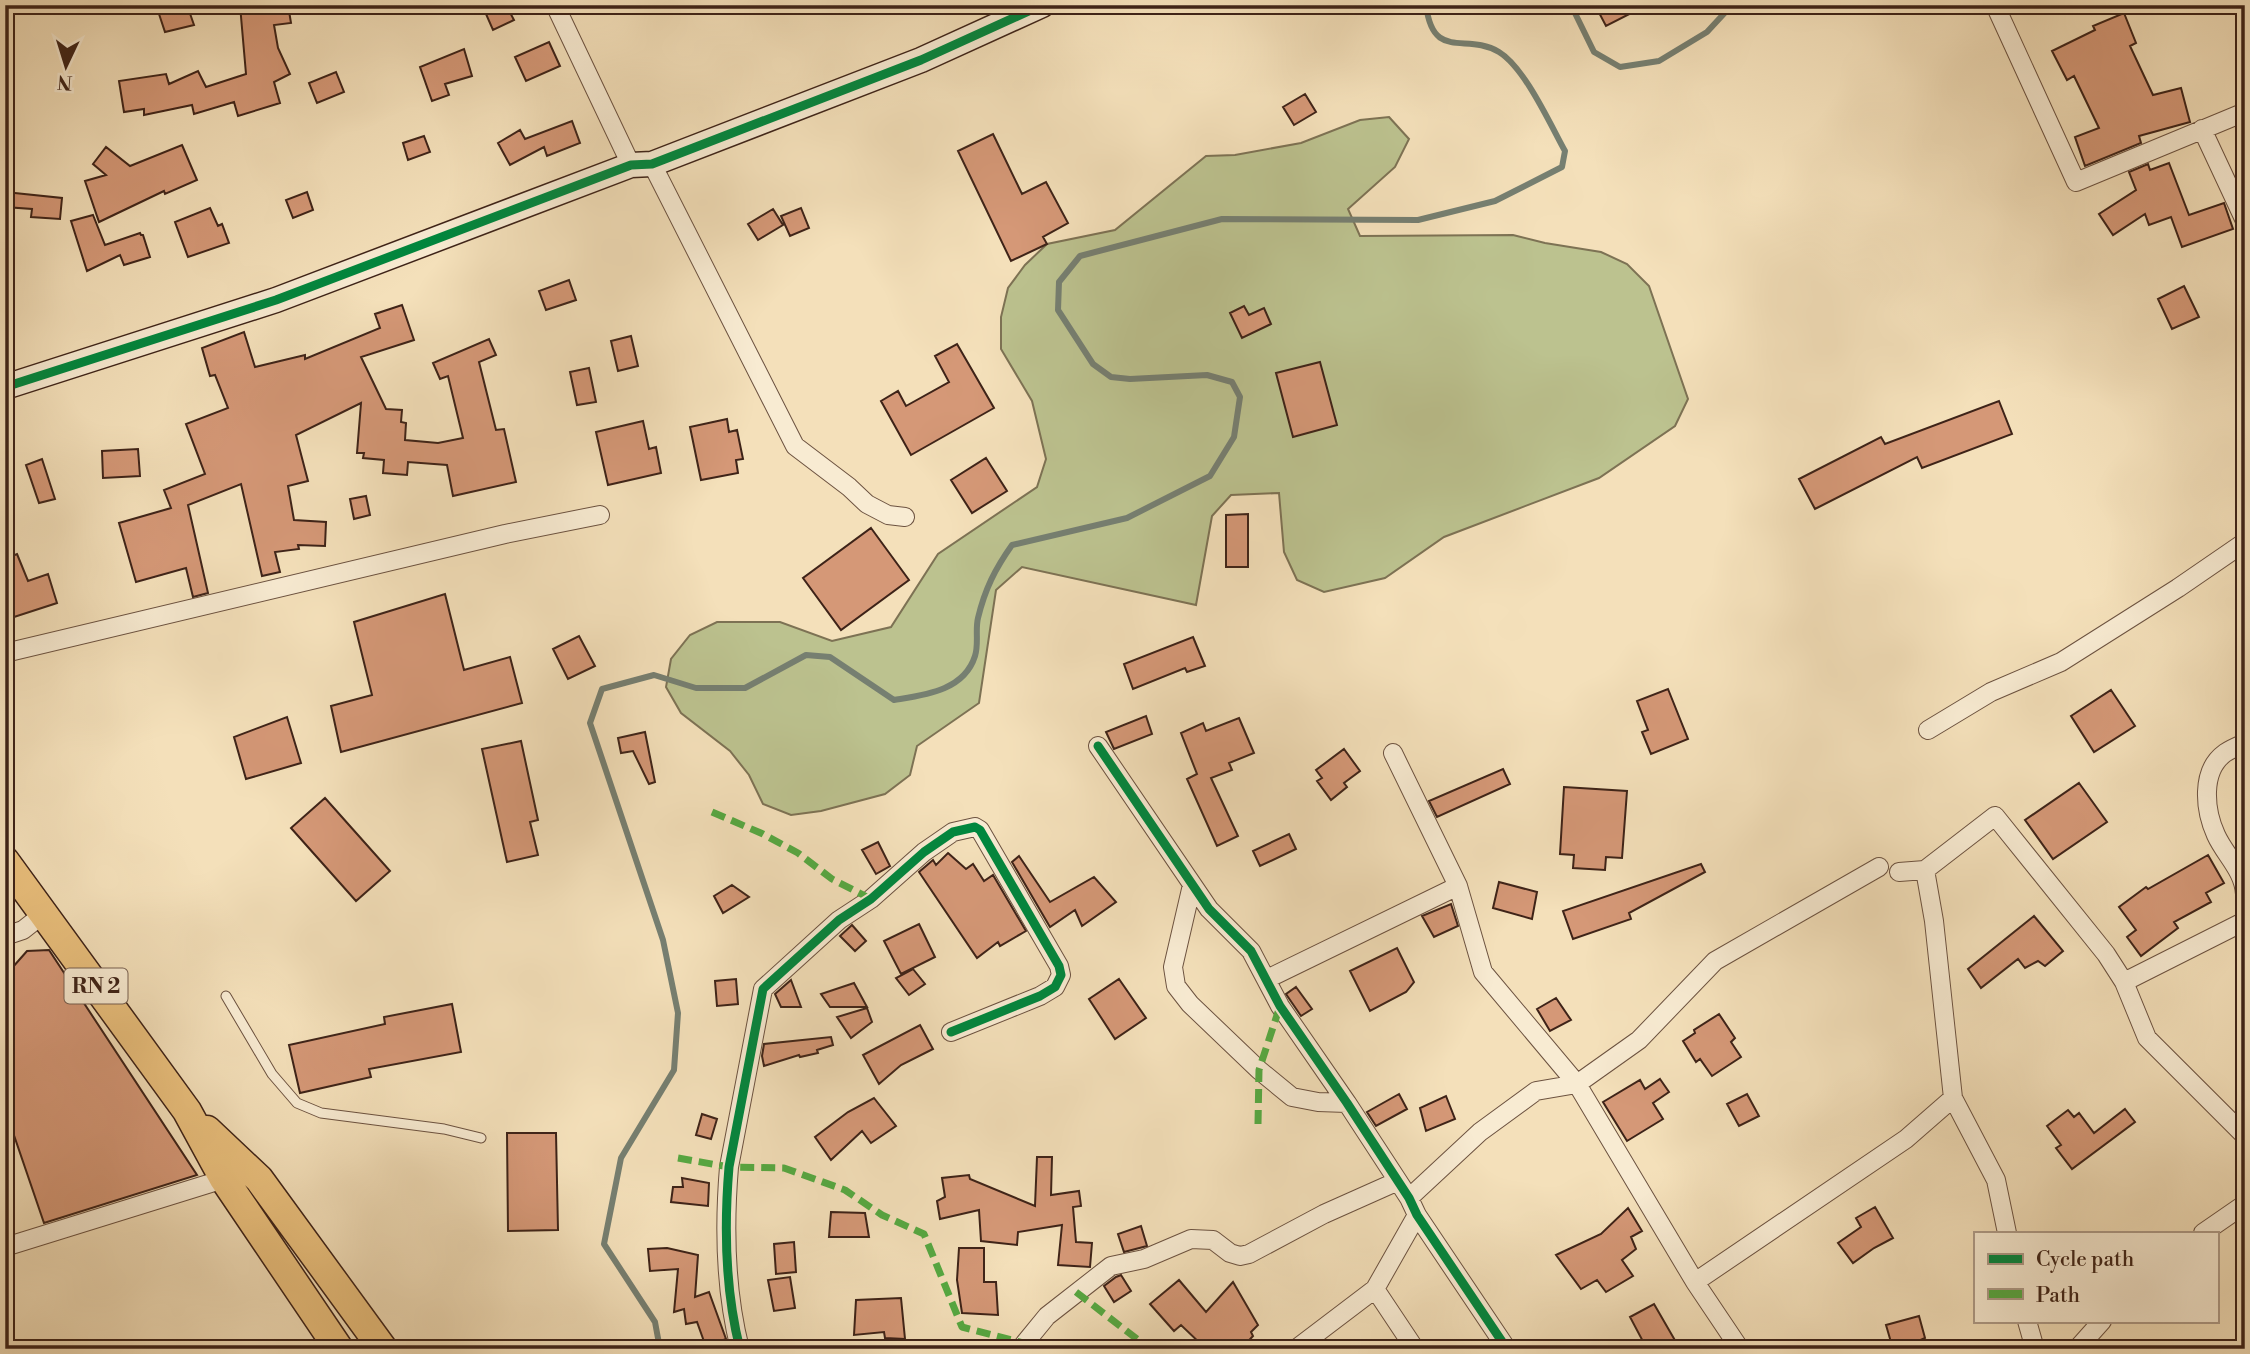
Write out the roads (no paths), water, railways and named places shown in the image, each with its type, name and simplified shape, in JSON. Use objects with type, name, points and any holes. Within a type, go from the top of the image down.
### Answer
[{"type":"main road","name":"RN 2","points":[[5,861],[187,1111],[224,1179],[339,1349]]},
{"type":"main road","name":"RN 2","points":[[187,1111],[259,1180],[383,1349]]},
{"type":"street","points":[[555,5],[795,446],[867,504],[888,515],[905,517]]},
{"type":"street","points":[[5,387],[276,300],[921,60],[1042,5]]},
{"type":"street","points":[[1995,5],[2076,182],[2245,112]]},
{"type":"street","points":[[2202,129],[2245,221]]},
{"type":"street","points":[[5,653],[492,537],[600,515]]},
{"type":"street","points":[[1928,730],[1991,692],[2061,662],[2245,542]]},
{"type":"street","points":[[2245,743],[2223,754],[2211,772],[2206,799],[2216,834],[2244,882],[2245,894]]},
{"type":"street","points":[[1098,746],[1209,909],[1251,951],[1280,1006],[1347,1103],[1409,1198],[1417,1215],[1507,1349]]},
{"type":"street","points":[[1394,753],[1458,886],[1483,972],[1577,1084],[1695,1282],[1740,1349]]},
{"type":"street","points":[[1899,872],[1925,870],[1995,816],[2106,954],[2124,982],[2147,1038],[2245,1136]]},
{"type":"street","points":[[740,1349],[728,1284],[727,1188],[763,989],[839,920],[871,899],[925,852],[953,832],[975,827],[980,830],[1059,966],[1061,975],[1055,987],[1040,996],[951,1032]]},
{"type":"street","points":[[1409,1198],[1480,1132],[1536,1091],[1577,1084],[1639,1040],[1715,961],[1879,867]]},
{"type":"street","points":[[1925,870],[1934,922],[1954,1098],[1996,1180],[2007,1232]]},
{"type":"street","points":[[1192,885],[1172,968],[1176,986],[1190,1004],[1259,1070],[1292,1097],[1318,1102],[1347,1103]]},
{"type":"street","points":[[1267,979],[1458,886]]},
{"type":"street","points":[[5,936],[23,930],[42,915]]},
{"type":"street","points":[[2124,982],[2245,921]]},
{"type":"street","points":[[1695,1282],[1906,1139],[1954,1098]]},
{"type":"street","points":[[5,1247],[224,1179]]},
{"type":"street","points":[[1020,1349],[1047,1315],[1111,1266],[1144,1259],[1191,1239],[1213,1240],[1230,1253],[1240,1256],[1249,1254],[1324,1214],[1398,1181]]},
{"type":"street","points":[[2204,1232],[2245,1204]]},
{"type":"street","points":[[1296,1349],[1375,1289],[1417,1215]]},
{"type":"street","points":[[1375,1289],[1415,1349]]},
{"type":"street","points":[[2027,1322],[2035,1349]]},
{"type":"street","points":[[2077,1349],[2101,1322]]},
{"type":"lane","points":[[226,996],[272,1074],[297,1103],[321,1114],[444,1129],[481,1138]]},
{"type":"waterway","points":[[660,1349],[655,1322],[604,1244],[621,1158],[674,1070],[678,1013],[663,940],[590,723],[602,689],[654,675],[696,688],[745,688],[806,655],[830,657],[894,700],[942,689],[962,677],[970,668],[976,651],[977,623],[987,588],[1012,545],[1127,518],[1210,476],[1234,437],[1240,397],[1232,382],[1207,375],[1130,379],[1111,377],[1093,364],[1058,310],[1059,282],[1080,256],[1222,219],[1418,220],[1495,201],[1562,167],[1565,151],[1518,70],[1499,52],[1487,47],[1443,40],[1430,23],[1426,5]]},
{"type":"waterway","points":[[1571,5],[1594,52],[1620,67],[1659,61],[1707,32],[1732,5]]}]
